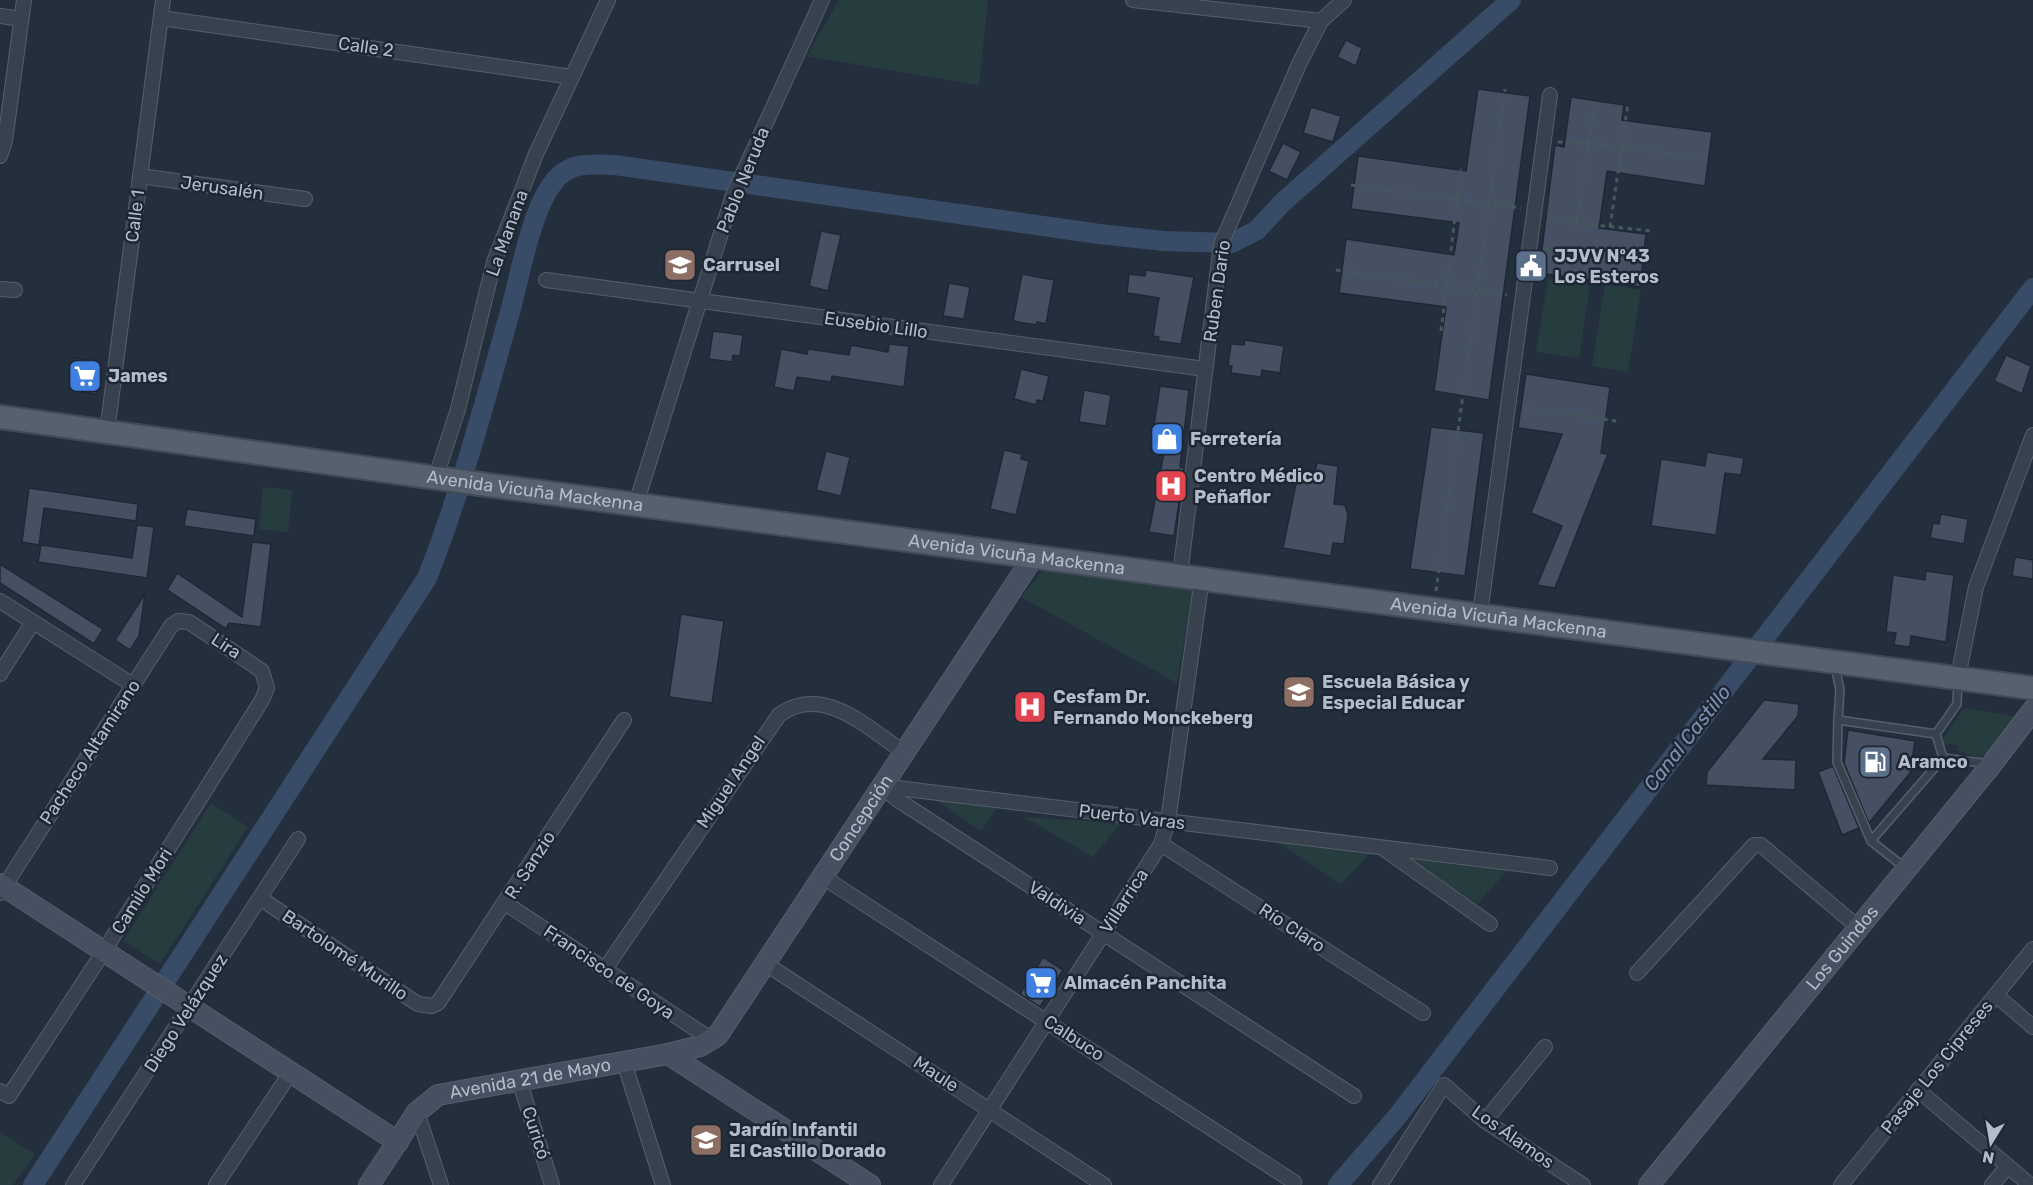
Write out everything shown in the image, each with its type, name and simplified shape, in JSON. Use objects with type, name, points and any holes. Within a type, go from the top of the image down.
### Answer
[{"type":"main road","name":"Avenida Vicuña Mackenna","points":[[0,417],[480,484],[1834,660],[2033,688]]},
{"type":"street","points":[[0,156],[5,141],[24,0]]},
{"type":"street","name":"Calle 1","points":[[107,432],[163,0]]},
{"type":"street","name":"La Manana","points":[[436,477],[458,409],[494,262],[536,154],[608,0]]},
{"type":"street","name":"Pablo Neruda","points":[[636,504],[733,195],[822,0]]},
{"type":"street","points":[[1133,0],[1321,21]]},
{"type":"street","name":"Ruben Dario","points":[[1191,576],[1205,369],[1219,256],[1229,223],[1321,21],[1344,0]]},
{"type":"street","points":[[0,16],[21,19]]},
{"type":"street","name":"Calle 2","points":[[161,18],[572,77]]},
{"type":"street","points":[[1480,614],[1550,96]]},
{"type":"street","name":"Jerusalén","points":[[140,176],[305,200]]},
{"type":"street","name":"Eusebio Lillo","points":[[546,280],[1205,369]]},
{"type":"street","points":[[0,288],[15,290]]},
{"type":"street","points":[[1958,677],[1966,627],[1976,587],[2033,435]]},
{"type":"street","name":"Concepción","points":[[712,1040],[727,1026],[881,786],[1034,556]]},
{"type":"street","name":"Villarrica","points":[[941,1185],[1161,844],[1168,821],[1191,576]]},
{"type":"street","points":[[0,601],[133,685]]},
{"type":"street","name":"Lira","points":[[178,621],[189,622],[258,667],[266,682]]},
{"type":"street","name":"Pacheco Altamirano","points":[[1,888],[171,626],[178,621]]},
{"type":"street","points":[[0,674],[33,622]]},
{"type":"street","name":"Camilo Mori","points":[[4,1094],[104,951],[262,700],[266,682]]},
{"type":"street","name":"Miguel Angel","points":[[605,969],[779,715],[796,705],[824,703],[841,711],[904,752]]},
{"type":"street","name":"Los Guindos","points":[[1649,1185],[1860,928],[2033,710]]},
{"type":"street","name":"R. Sanzio","points":[[432,1006],[442,998],[624,720]]},
{"type":"street","name":"Puerto Varas","points":[[881,786],[1550,868]]},
{"type":"street","name":"Valdivia","points":[[881,786],[898,800],[1354,1096]]},
{"type":"street","name":"Diego Velázquez","points":[[73,1185],[183,1002],[260,898],[298,839]]},
{"type":"street","name":"Río Claro","points":[[1161,844],[1423,1013]]},
{"type":"street","points":[[1637,973],[1754,845],[1761,845],[1860,928]]},
{"type":"street","name":"Puerto Varas","points":[[1382,848],[1490,924]]},
{"type":"street","name":"Calbuco","points":[[823,877],[1294,1182]]},
{"type":"street","points":[[1,888],[104,951],[398,1142]]},
{"type":"street","name":"Bartolomé Murillo","points":[[260,898],[418,1004],[432,1006]]},
{"type":"street","name":"Francisco de Goya","points":[[505,903],[712,1040]]},
{"type":"street","name":"Pasaje Los Cipreses","points":[[1841,1185],[2033,949]]},
{"type":"street","name":"Maule","points":[[766,964],[990,1108],[1104,1185]]},
{"type":"street","points":[[1996,995],[2033,1027]]},
{"type":"street","points":[[668,1054],[712,1040]]},
{"type":"street","points":[[1485,1121],[1545,1047]]},
{"type":"street","points":[[668,1054],[870,1185]]},
{"type":"street","name":"Avenida 21 de Mayo","points":[[369,1185],[417,1112],[438,1095],[668,1054]]},
{"type":"street","points":[[624,1062],[663,1185]]},
{"type":"street","points":[[216,1185],[291,1072]]},
{"type":"street","name":"Curicó","points":[[519,1080],[552,1185]]},
{"type":"street","name":"Los Álamos","points":[[1380,1185],[1444,1085],[1485,1121],[1583,1185]]},
{"type":"street","points":[[1918,1090],[2030,1185]]},
{"type":"street","points":[[417,1112],[441,1185]]},
{"type":"street","points":[[1992,1185],[2008,1166]]},
{"type":"lane","points":[[1834,660],[1840,690],[1837,762],[1872,841],[1906,870]]},
{"type":"lane","points":[[1936,734],[1957,704],[1958,677]]},
{"type":"lane","points":[[1838,720],[1936,734]]},
{"type":"lane","points":[[1936,734],[1943,758]]},
{"type":"lane","points":[[1872,841],[1943,758]]},
{"type":"lane","points":[[1943,758],[1992,764]]},
{"type":"path","points":[[1434,608],[1505,89]]},
{"type":"path","points":[[1577,223],[1596,102]]},
{"type":"path","points":[[1610,227],[1628,103]]},
{"type":"path","points":[[1544,141],[1588,143],[1710,159]]},
{"type":"path","points":[[1441,331],[1461,169]]},
{"type":"path","points":[[1351,185],[1489,204],[1577,223],[1652,231]]},
{"type":"path","points":[[1530,247],[1647,262]]},
{"type":"path","points":[[1336,270],[1523,297]]},
{"type":"path","points":[[1508,405],[1616,421]]},
{"type":"green space","points":[[839,0],[988,0],[979,85],[807,56]]},
{"type":"green space","points":[[1548,279],[1590,285],[1579,358],[1536,352]]},
{"type":"green space","points":[[1605,284],[1641,290],[1628,372],[1592,366]]},
{"type":"green space","points":[[263,487],[292,490],[288,532],[259,529]]},
{"type":"green space","points":[[1051,560],[1195,578],[1177,683],[1021,597]]},
{"type":"green space","points":[[1964,708],[2021,717],[1981,759],[1957,750],[1959,746],[1949,743],[1947,747],[1942,740]]},
{"type":"green space","points":[[934,799],[997,808],[981,831]]},
{"type":"green space","points":[[211,803],[248,827],[160,964],[123,941]]},
{"type":"green space","points":[[1024,817],[1121,823],[1093,857]]},
{"type":"green space","points":[[1275,840],[1371,852],[1341,884]]},
{"type":"green space","points":[[1411,859],[1507,871],[1477,904]]},
{"type":"green space","points":[[0,1133],[35,1154],[13,1185],[0,1185]]},
{"type":"building","points":[[1346,40],[1362,48],[1356,66],[1337,57]]},
{"type":"building","points":[[1478,89],[1530,96],[1489,400],[1434,391],[1446,307],[1339,293],[1346,239],[1454,255],[1459,223],[1351,209],[1358,156],[1466,171]]},
{"type":"building","points":[[1571,97],[1624,105],[1622,120],[1712,132],[1705,186],[1607,171],[1599,228],[1646,234],[1640,287],[1539,273],[1555,145],[1564,147]]},
{"type":"building","points":[[1311,107],[1341,116],[1333,142],[1303,133]]},
{"type":"building","points":[[1283,143],[1301,152],[1287,180],[1269,171]]},
{"type":"building","points":[[821,231],[841,235],[828,291],[809,286]]},
{"type":"building","points":[[1146,270],[1194,277],[1181,344],[1158,341],[1159,337],[1153,336],[1159,298],[1127,293],[1129,274],[1145,276]]},
{"type":"building","points":[[1022,274],[1054,280],[1046,324],[1037,322],[1036,325],[1013,321]]},
{"type":"building","points":[[949,283],[970,287],[964,319],[943,316]]},
{"type":"building","points":[[713,331],[743,335],[740,356],[733,355],[732,362],[709,359]]},
{"type":"building","points":[[1245,340],[1284,346],[1280,373],[1262,370],[1261,377],[1231,373],[1232,366],[1228,366],[1231,344],[1244,345]]},
{"type":"building","points":[[889,344],[909,346],[904,387],[832,376],[831,382],[797,377],[794,391],[774,387],[781,349],[807,354],[808,349],[849,355],[851,345],[888,352]]},
{"type":"building","points":[[2006,355],[2031,366],[2022,394],[1994,381]]},
{"type":"building","name":"James","points":[[74,358],[101,362],[96,394],[69,390]]},
{"type":"building","points":[[1021,369],[1049,376],[1043,401],[1037,400],[1036,405],[1014,399]]},
{"type":"building","points":[[1526,374],[1610,387],[1601,453],[1608,454],[1555,588],[1537,585],[1562,526],[1531,513],[1562,434],[1518,428]]},
{"type":"building","points":[[1160,386],[1189,390],[1180,467],[1184,468],[1174,536],[1149,532],[1164,453],[1150,451]]},
{"type":"building","points":[[1084,390],[1111,395],[1106,426],[1079,422]]},
{"type":"building","points":[[1431,427],[1484,433],[1465,576],[1410,569]]},
{"type":"building","points":[[1004,450],[1022,454],[1021,459],[1029,461],[1016,515],[990,509]]},
{"type":"building","points":[[826,451],[850,457],[841,496],[816,490]]},
{"type":"building","points":[[1707,452],[1744,458],[1741,475],[1725,473],[1716,535],[1651,526],[1661,459],[1705,466]]},
{"type":"building","points":[[1317,463],[1338,466],[1334,504],[1345,505],[1348,515],[1344,544],[1333,543],[1331,556],[1283,548],[1299,469],[1315,472]]},
{"type":"building","points":[[29,488],[138,504],[136,521],[44,508],[39,545],[22,542]]},
{"type":"building","points":[[187,509],[256,519],[254,536],[184,526]]},
{"type":"building","points":[[1941,514],[1968,519],[1964,544],[1930,538],[1933,523],[1939,524]]},
{"type":"building","points":[[137,525],[154,527],[147,578],[38,562],[41,545],[132,558]]},
{"type":"building","points":[[252,542],[271,544],[261,627],[229,623],[226,629],[167,590],[177,573],[242,617]]},
{"type":"building","points":[[2015,557],[2033,560],[2033,579],[2012,576]]},
{"type":"building","points":[[0,564],[103,629],[94,644],[0,583]]},
{"type":"building","points":[[1926,571],[1954,575],[1946,642],[1911,636],[1910,647],[1894,645],[1896,633],[1886,632],[1893,575],[1925,580]]},
{"type":"building","points":[[145,594],[139,636],[130,650],[115,640]]},
{"type":"building","points":[[681,614],[724,621],[712,703],[669,697]]},
{"type":"building","points":[[1764,700],[1799,704],[1798,716],[1763,759],[1796,760],[1795,790],[1706,785],[1707,772]]},
{"type":"building","points":[[1848,730],[1915,741],[1910,773],[1869,823],[1844,763]]},
{"type":"building","points":[[1833,766],[1859,828],[1842,835],[1818,772]]},
{"type":"building","name":"Almacén Panchita","points":[[1043,957],[1063,970],[1040,1007],[1020,994]]},
{"type":"waterway","points":[[33,1185],[427,578],[472,446],[532,227],[545,195],[559,176],[581,165],[615,165],[1099,234],[1164,241],[1232,243],[1257,230],[1282,203],[1511,0]]},
{"type":"waterway","name":"Canal Castillo","points":[[1338,1185],[1396,1118],[2033,288]]},
{"type":"place","name":"Carrusel","points":[[680,265]]},
{"type":"place","name":"JJVV Nº43 Los Esteros","points":[[1531,266]]},
{"type":"place","name":"James","points":[[85,376]]},
{"type":"place","name":"Ferretería","points":[[1167,439]]},
{"type":"place","name":"Centro Médico Peñaflor","points":[[1171,486]]},
{"type":"place","name":"Escuela Básica y Especial Educar","points":[[1299,692]]},
{"type":"place","name":"Cesfam Dr. Fernando Monckeberg","points":[[1030,707]]},
{"type":"place","name":"Aramco","points":[[1875,762]]},
{"type":"place","name":"Almacén Panchita","points":[[1041,983]]},
{"type":"place","name":"Jardín Infantil El Castillo Dorado","points":[[706,1140]]}]
